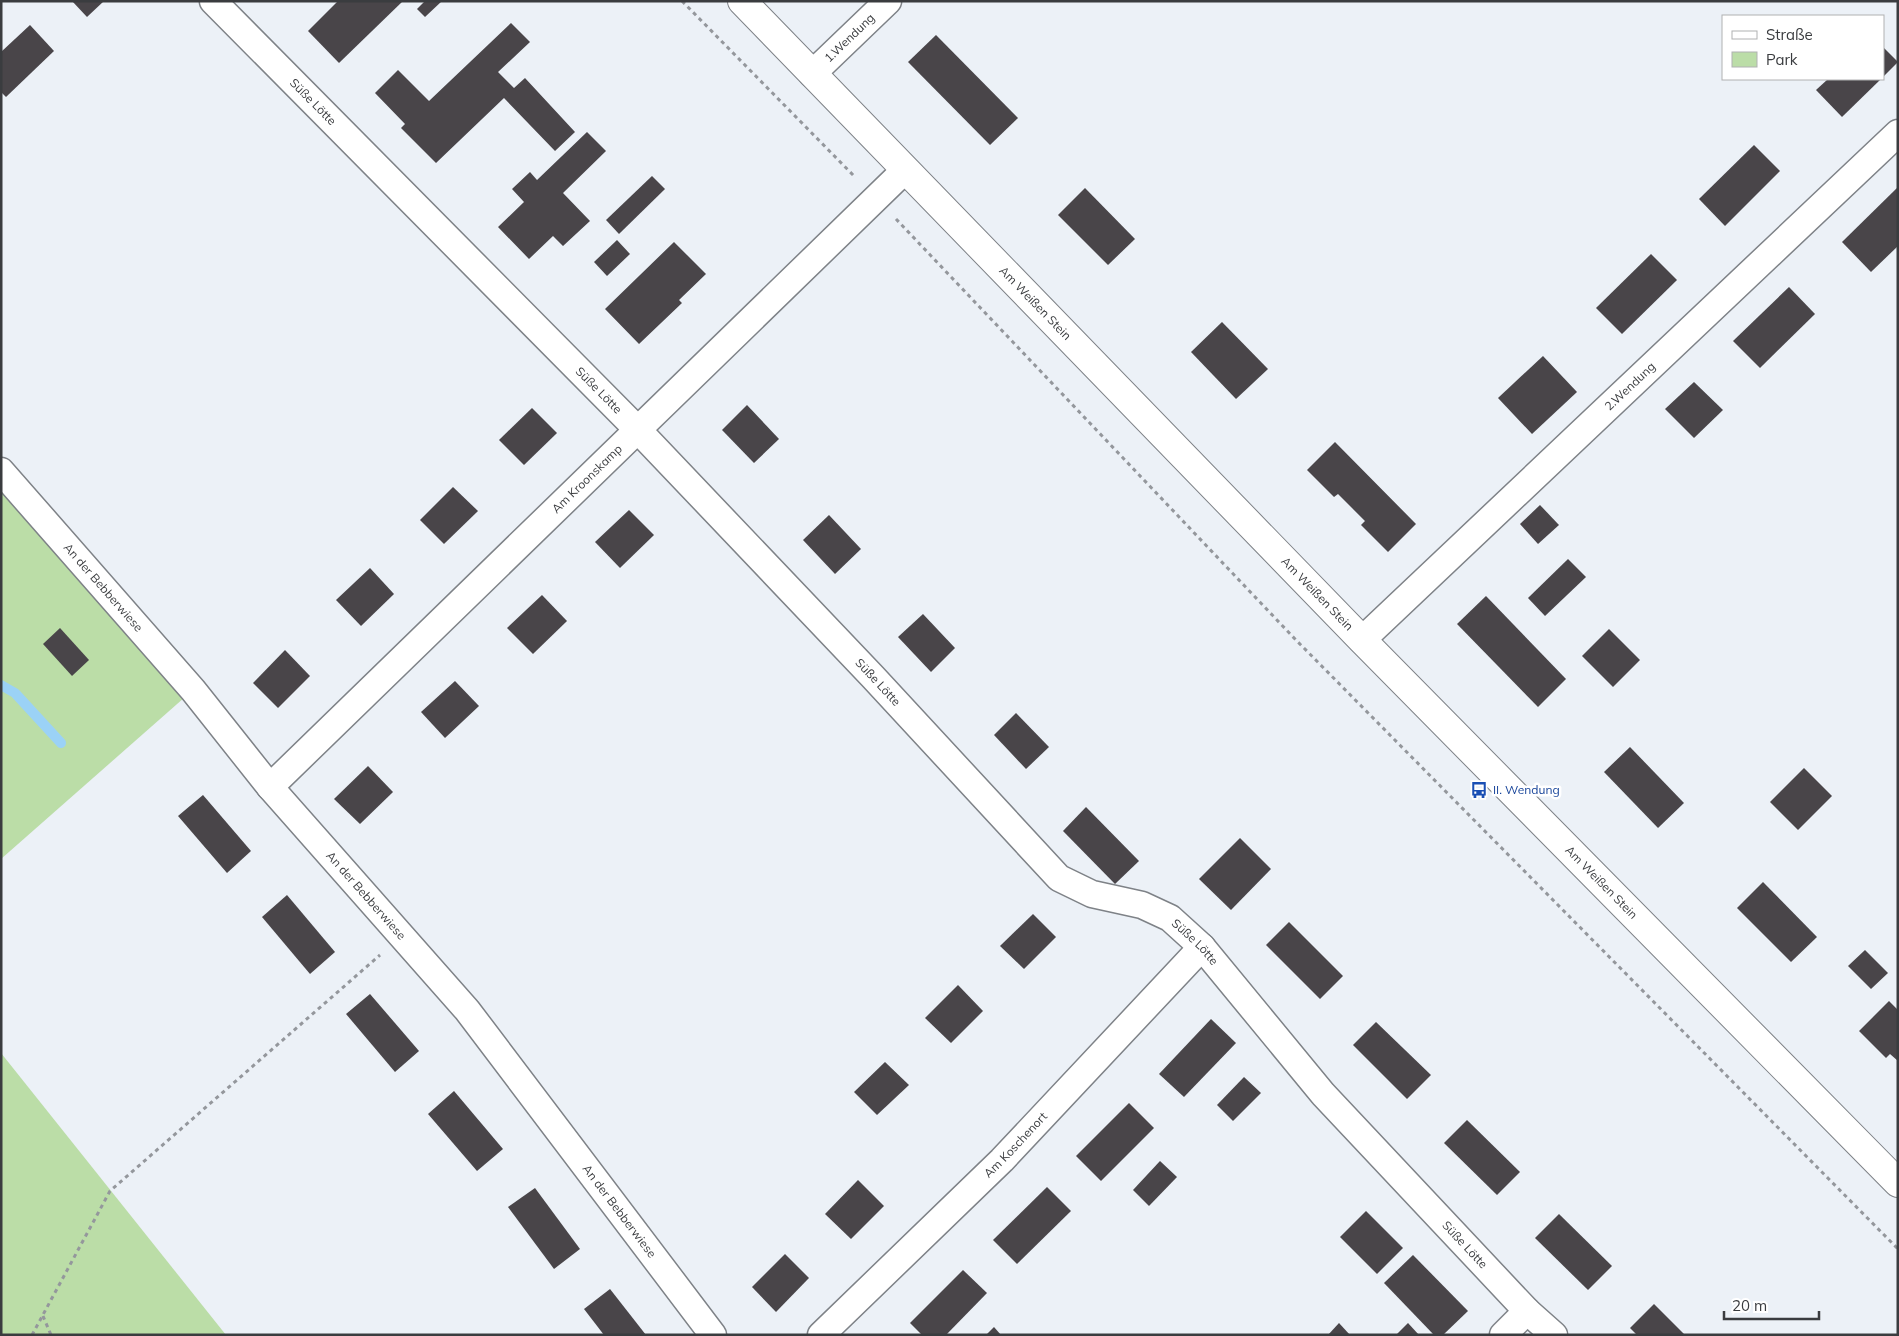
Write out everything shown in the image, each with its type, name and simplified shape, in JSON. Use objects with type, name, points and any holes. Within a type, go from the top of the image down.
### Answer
[{"type":"street","name":"Süße Lötte","points":[[213,1],[637,429],[873,677],[1059,878],[1092,894],[1142,905],[1170,918],[1202,947],[1322,1094],[1527,1311],[1554,1335]]},
{"type":"street","name":"Am Weißen Stein","points":[[742,1],[1362,640],[1898,1183]]},
{"type":"street","name":"1.Wendung","points":[[812,74],[888,1]]},
{"type":"street","name":"2.Wendung","points":[[1362,640],[1898,133]]},
{"type":"street","name":"Am Kroonskamp","points":[[270,787],[906,170]]},
{"type":"street","name":"An der Bebberwiese","points":[[1,471],[193,690],[270,787],[467,1010],[713,1335]]},
{"type":"street","name":"Am Koschenort","points":[[821,1335],[1002,1160],[1202,947]]},
{"type":"street","points":[[1503,1335],[1527,1311]]},
{"type":"path","points":[[682,1],[876,198],[1295,639],[1898,1249]]},
{"type":"path","points":[[32,1335],[110,1191],[402,936]]},
{"type":"path","points":[[43,1316],[51,1335]]},
{"type":"green space","points":[[1,471],[193,690],[1,859]]},
{"type":"green space","points":[[1,1053],[226,1335],[1,1335]]},
{"type":"building","points":[[72,1],[104,1],[87,17]]},
{"type":"building","points":[[338,1],[403,1],[339,63],[308,31]]},
{"type":"building","points":[[425,1],[442,1],[425,17],[417,9]]},
{"type":"building","points":[[511,23],[530,42],[498,72],[514,88],[525,78],[575,132],[555,151],[504,98],[436,163],[401,128],[405,124],[375,93],[398,70],[429,101]]},
{"type":"building","points":[[30,25],[54,51],[6,97],[1,92],[1,52]]},
{"type":"building","points":[[936,35],[1018,118],[990,145],[908,62]]},
{"type":"building","points":[[1884,48],[1898,62],[1884,76]]},
{"type":"building","points":[[1827,80],[1880,80],[1842,117],[1816,90]]},
{"type":"building","points":[[587,132],[606,151],[563,193],[590,221],[563,246],[553,236],[529,259],[498,227],[524,202],[512,189],[530,172],[537,180]]},
{"type":"building","points":[[1754,145],[1780,171],[1725,226],[1699,199]]},
{"type":"building","points":[[652,176],[665,189],[619,234],[606,220]]},
{"type":"building","points":[[1898,187],[1898,246],[1871,272],[1842,242]]},
{"type":"building","points":[[1085,188],[1135,239],[1108,265],[1058,215]]},
{"type":"building","points":[[617,240],[630,254],[607,276],[594,262]]},
{"type":"building","points":[[674,242],[706,274],[679,300],[682,303],[639,344],[605,309]]},
{"type":"building","points":[[1651,254],[1677,280],[1622,334],[1596,308]]},
{"type":"building","points":[[1789,287],[1815,314],[1760,368],[1733,341]]},
{"type":"building","points":[[1222,322],[1268,369],[1236,399],[1191,352]]},
{"type":"building","points":[[1543,356],[1577,392],[1532,434],[1498,398]]},
{"type":"building","points":[[1694,382],[1723,410],[1694,438],[1665,409]]},
{"type":"building","points":[[747,405],[779,439],[754,463],[722,430]]},
{"type":"building","points":[[532,408],[557,433],[524,465],[499,440]]},
{"type":"building","points":[[1335,442],[1416,524],[1388,552],[1361,525],[1365,521],[1338,494],[1334,497],[1307,470]]},
{"type":"building","points":[[453,487],[478,511],[444,544],[420,520]]},
{"type":"building","points":[[1540,505],[1559,525],[1538,544],[1520,524]]},
{"type":"building","points":[[629,510],[654,535],[620,568],[595,542]]},
{"type":"building","points":[[829,515],[861,549],[835,574],[803,540]]},
{"type":"building","points":[[1568,559],[1586,577],[1545,616],[1528,598]]},
{"type":"building","points":[[370,568],[394,594],[361,626],[336,600]]},
{"type":"building","points":[[542,595],[567,621],[533,654],[507,628]]},
{"type":"building","points":[[1486,596],[1566,679],[1538,707],[1457,624]]},
{"type":"building","points":[[923,614],[955,648],[931,672],[898,637]]},
{"type":"building","points":[[60,628],[89,660],[72,676],[43,644]]},
{"type":"building","points":[[1609,629],[1640,660],[1613,687],[1582,656]]},
{"type":"building","points":[[285,650],[310,676],[278,708],[253,683]]},
{"type":"building","points":[[455,681],[479,706],[445,738],[421,712]]},
{"type":"building","points":[[1016,713],[1049,747],[1026,769],[994,735]]},
{"type":"building","points":[[1630,747],[1684,803],[1658,828],[1604,772]]},
{"type":"building","points":[[368,766],[393,792],[360,824],[334,799]]},
{"type":"building","points":[[1804,768],[1832,796],[1798,830],[1770,802]]},
{"type":"building","points":[[203,795],[251,851],[227,873],[178,816]]},
{"type":"building","points":[[1086,807],[1139,861],[1115,884],[1063,831]]},
{"type":"building","points":[[1240,838],[1271,869],[1231,910],[1199,879]]},
{"type":"building","points":[[1763,882],[1817,937],[1791,962],[1737,908]]},
{"type":"building","points":[[287,895],[335,952],[310,974],[262,917]]},
{"type":"building","points":[[1033,914],[1056,937],[1024,969],[1000,946]]},
{"type":"building","points":[[1289,922],[1343,976],[1320,999],[1266,945]]},
{"type":"building","points":[[1865,950],[1888,973],[1871,989],[1848,966]]},
{"type":"building","points":[[958,985],[983,1011],[951,1043],[925,1018]]},
{"type":"building","points":[[370,994],[419,1051],[395,1072],[346,1014]]},
{"type":"building","points":[[1889,1001],[1898,1010],[1898,1061],[1890,1054],[1886,1058],[1859,1031]]},
{"type":"building","points":[[1211,1019],[1236,1043],[1184,1097],[1159,1074]]},
{"type":"building","points":[[1376,1022],[1431,1075],[1407,1099],[1353,1045]]},
{"type":"building","points":[[885,1062],[909,1085],[877,1115],[854,1092]]},
{"type":"building","points":[[1244,1077],[1261,1093],[1233,1121],[1217,1105]]},
{"type":"building","points":[[454,1091],[503,1149],[477,1171],[428,1114]]},
{"type":"building","points":[[1129,1103],[1154,1128],[1101,1181],[1076,1156]]},
{"type":"building","points":[[1467,1120],[1520,1172],[1497,1195],[1444,1143]]},
{"type":"building","points":[[1160,1161],[1177,1177],[1149,1206],[1133,1190]]},
{"type":"building","points":[[858,1180],[884,1206],[851,1239],[825,1214]]},
{"type":"building","points":[[1047,1187],[1071,1211],[1017,1264],[993,1240]]},
{"type":"building","points":[[535,1188],[580,1249],[554,1269],[508,1207]]},
{"type":"building","points":[[1366,1211],[1403,1248],[1377,1274],[1340,1237]]},
{"type":"building","points":[[1559,1214],[1612,1266],[1588,1290],[1535,1238]]},
{"type":"building","points":[[785,1254],[809,1278],[776,1312],[752,1287]]},
{"type":"building","points":[[1413,1255],[1468,1311],[1443,1335],[1434,1335],[1384,1283]]},
{"type":"building","points":[[963,1270],[987,1293],[946,1335],[922,1335],[910,1323]]},
{"type":"building","points":[[610,1289],[646,1335],[604,1335],[584,1309]]},
{"type":"building","points":[[1654,1304],[1685,1335],[1637,1335],[1630,1328]]},
{"type":"building","points":[[1339,1323],[1350,1335],[1328,1335]]},
{"type":"building","points":[[1408,1323],[1419,1335],[1396,1335]]},
{"type":"building","points":[[994,1327],[1001,1335],[986,1335]]},
{"type":"waterway","points":[[1,685],[15,693],[61,743]]},
{"type":"place","name":"II. Wendung","points":[[1479,790]]}]
